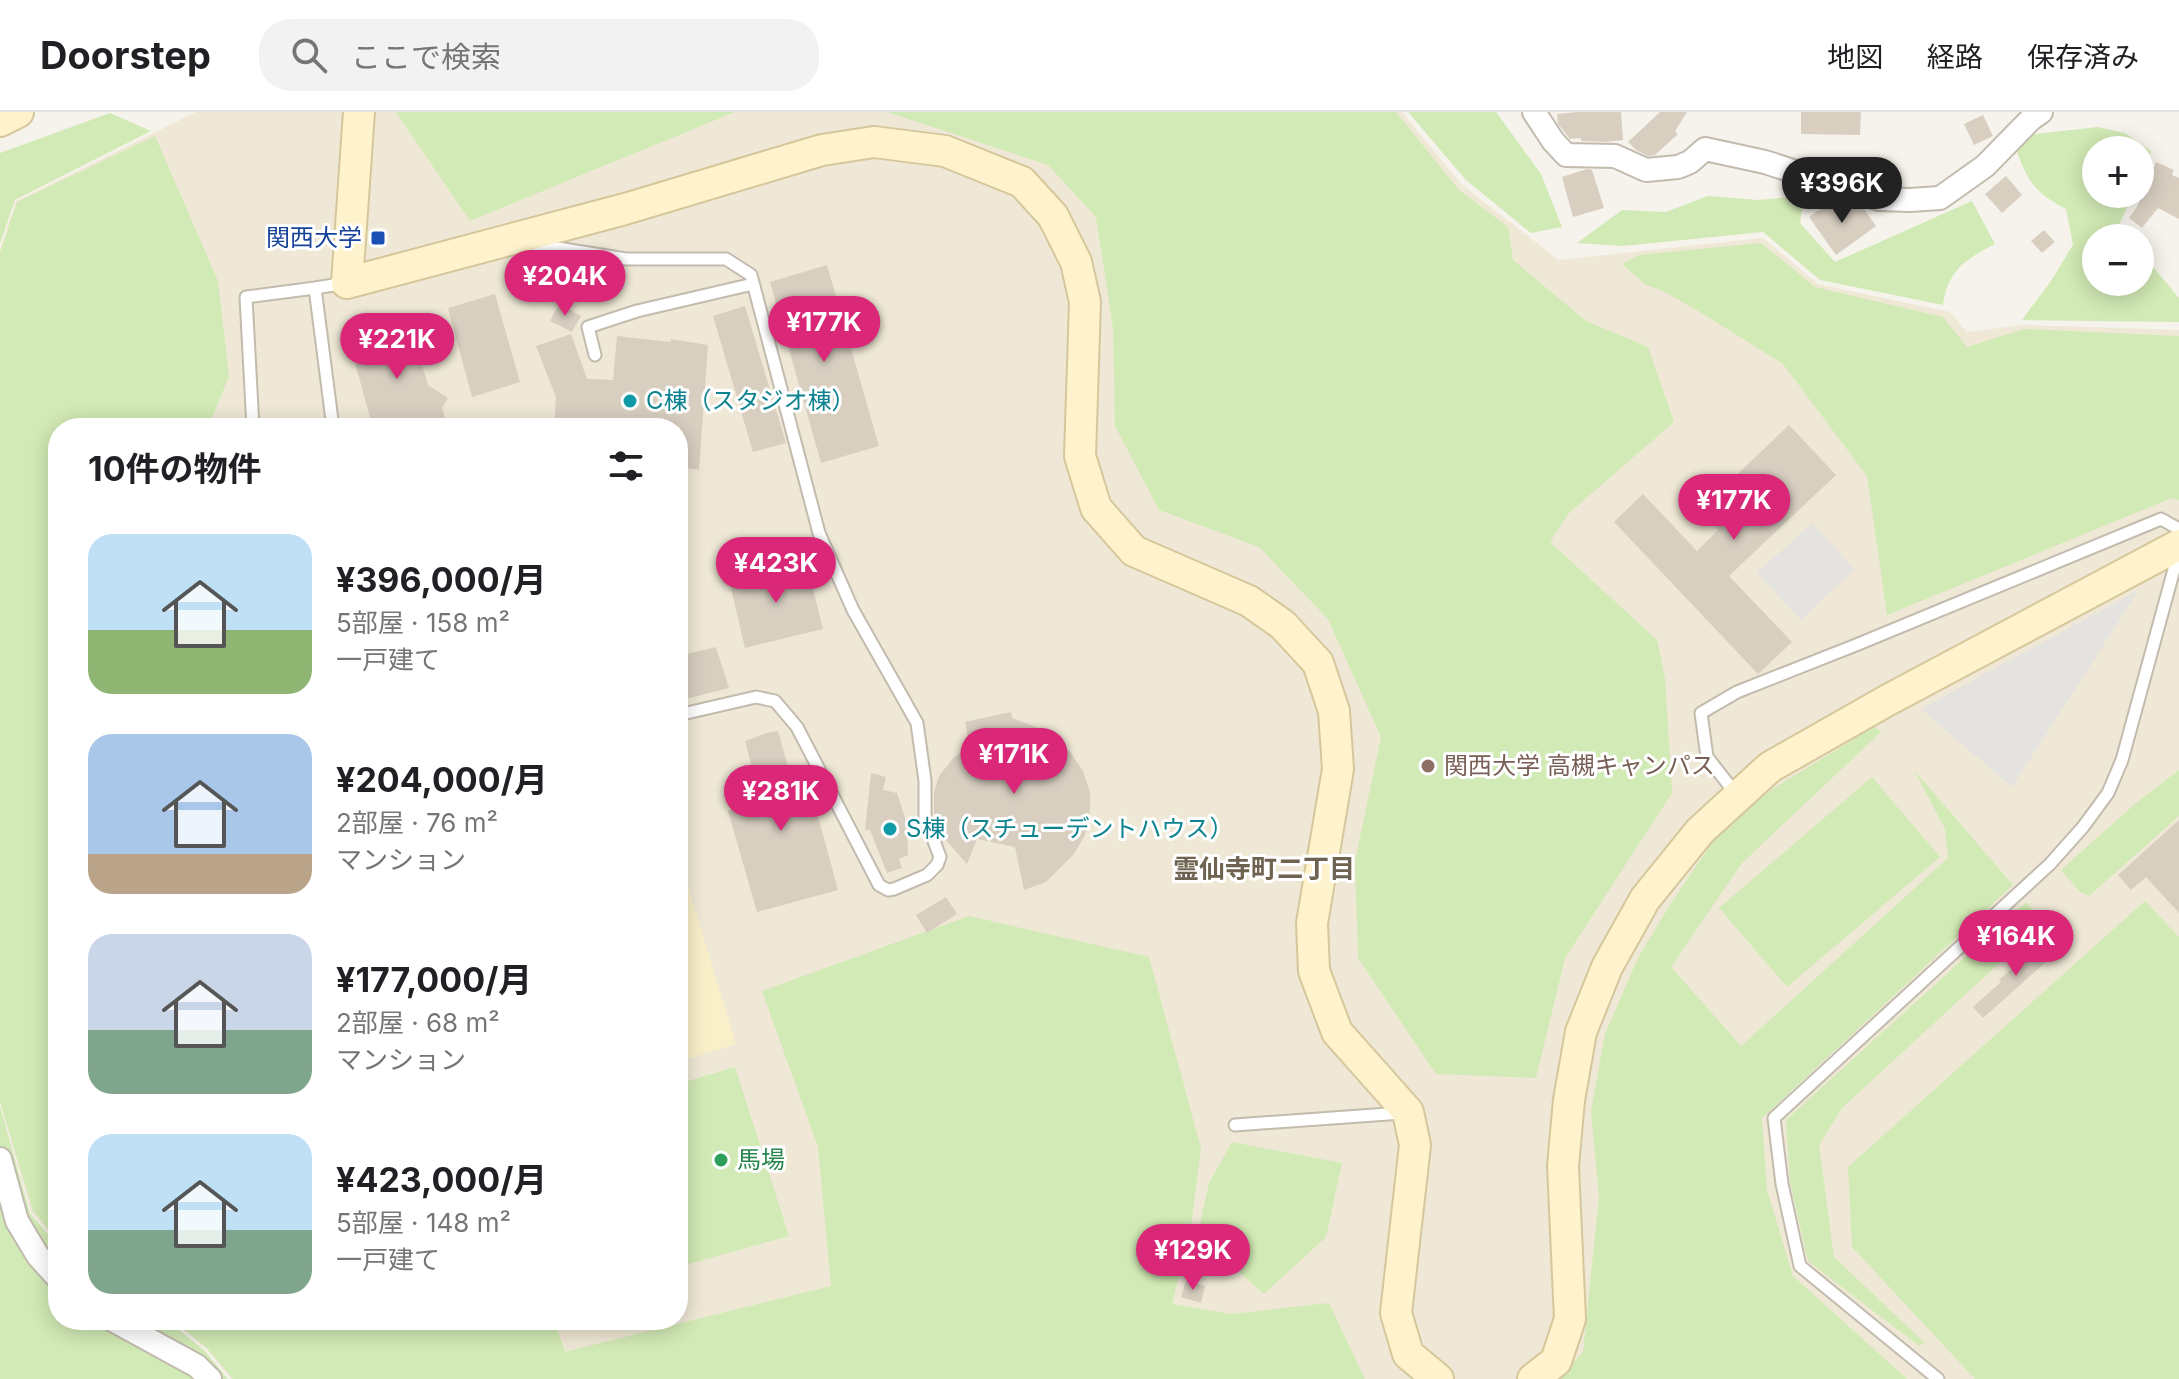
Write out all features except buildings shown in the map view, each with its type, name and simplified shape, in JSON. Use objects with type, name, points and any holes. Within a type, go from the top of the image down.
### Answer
[{"type":"street","points":[[0,121],[18,112]]},
{"type":"street","points":[[359,112],[347,283],[625,209],[822,150],[874,142],[945,151],[1022,182],[1053,216],[1076,262],[1085,302],[1080,456],[1096,508],[1134,551],[1249,601],[1283,625],[1318,663],[1334,711],[1338,769],[1312,923],[1314,971],[1337,1032],[1408,1112],[1415,1145],[1396,1313],[1408,1354],[1438,1379]]},
{"type":"street","points":[[1534,112],[1566,155],[1615,156],[1646,170],[1678,167],[1690,162],[1705,149],[1765,162],[1879,199],[1910,200],[1940,198],[1985,166],[2041,112]]},
{"type":"street","points":[[1533,1379],[1556,1361],[1570,1319],[1563,1166],[1569,1100],[1581,1032],[1607,967],[1645,899],[1700,831],[1770,767],[1888,700],[2179,548]]},
{"type":"street","points":[[0,1159],[17,1221],[48,1267]]},
{"type":"street","points":[[131,1330],[197,1366],[210,1379]]},
{"type":"lane","points":[[508,240],[626,259],[726,259],[751,275],[819,533],[853,610],[917,723],[925,781],[925,817],[940,857],[937,865],[927,875],[894,889],[888,890],[879,885],[797,727],[775,701],[756,697],[688,713]]},
{"type":"lane","points":[[252,418],[246,297],[347,283]]},
{"type":"lane","points":[[595,355],[588,327],[637,311],[753,284]]},
{"type":"lane","points":[[315,288],[332,418]]},
{"type":"lane","points":[[1738,796],[1707,757],[1701,713],[1737,692],[2161,519],[2179,529]]},
{"type":"lane","points":[[1938,1379],[1800,1266],[1782,1184],[1774,1118],[2035,878],[2083,827],[2108,793],[2122,760],[2179,548]]},
{"type":"lane","points":[[1235,1125],[1408,1112]]},
{"type":"shaded area","name":"関西大学 高槻キャンパス","points":[[196,112],[1402,112],[1462,185],[1559,260],[1763,238],[1818,284],[1950,312],[1967,332],[2023,325],[2179,330],[2179,1379],[231,1379],[205,1348],[182,1330],[688,1330],[688,418],[48,418],[48,1232],[31,1212],[0,1104],[0,249],[16,201]]},
{"type":"shaded area","points":[[1812,523],[1855,569],[1801,620],[1757,573]]},
{"type":"shaded area","points":[[2139,590],[2012,787],[1921,709]]},
{"type":"green space","points":[[396,112],[735,112],[470,221]]},
{"type":"green space","points":[[887,112],[1396,112],[1459,190],[1508,227],[1513,260],[1586,321],[1648,347],[1674,422],[1569,513],[1550,542],[1657,640],[1665,678],[1672,793],[1565,958],[1536,1078],[1436,1074],[1358,958],[1355,861],[1381,737],[1328,619],[1259,547],[1159,510],[1115,426],[1113,328],[1096,217],[1048,165]]},
{"type":"green space","points":[[1408,112],[1496,112],[1541,174],[1562,227],[1531,233],[1466,180]]},
{"type":"green space","points":[[110,113],[151,131],[15,200],[0,244],[0,153]]},
{"type":"green space","points":[[2097,127],[2129,136],[2082,136],[2082,208],[2127,208],[2119,224],[2082,224],[2082,296],[2154,296],[2154,268],[2179,298],[2179,322],[2022,320],[2073,245],[2066,209],[2034,186],[2025,171],[2017,151],[2028,135]]},
{"type":"green space","points":[[155,136],[218,281],[229,376],[212,418],[48,418],[48,1229],[33,1211],[0,1101],[0,253],[17,202]]},
{"type":"green space","points":[[1708,196],[1758,200],[1804,196],[1800,223],[1835,262],[1972,201],[1995,244],[1954,274],[1943,305],[1820,280],[1763,232],[1623,246],[1577,243],[1622,210],[1666,212]]},
{"type":"green space","points":[[1761,243],[1815,287],[1943,317],[1967,347],[2024,329],[2179,336],[2179,500],[2172,498],[1887,615],[1867,476],[1783,364],[1700,312],[1646,285],[1622,264],[1639,255]]},
{"type":"green space","points":[[1874,727],[1881,732],[1742,863],[1671,967],[1741,1046],[1948,858],[1945,829],[1914,770],[2013,885],[1762,1118],[1767,1190],[1793,1276],[1907,1379],[1558,1379],[1583,1352],[1599,1197],[1591,1111],[1605,1034],[1638,958],[1721,830],[1774,788]]},
{"type":"green space","points":[[2179,770],[2179,816],[2089,896],[2079,891],[2061,870],[2136,803]]},
{"type":"green space","points":[[1872,777],[1940,857],[1787,987],[1719,908]]},
{"type":"green space","points":[[2145,901],[2179,937],[2179,1379],[1975,1379],[1852,1247],[1848,1167]]},
{"type":"green space","points":[[2026,902],[2044,922],[1842,1108],[1819,1145],[1834,1257],[1925,1343],[1919,1346],[1808,1261],[1790,1182],[1786,1120]]},
{"type":"green space","points":[[969,916],[1149,957],[1201,1148],[1191,1227],[1172,1304],[1231,1314],[1329,1303],[1365,1379],[233,1379],[207,1348],[184,1330],[557,1330],[565,1352],[654,1330],[688,1330],[688,1321],[831,1286],[818,1147],[762,991]]},
{"type":"green space","name":"馬場","points":[[735,1067],[789,1236],[688,1264],[688,1081]]},
{"type":"green space","points":[[0,1106],[30,1213],[48,1234],[48,1330],[179,1330],[204,1350],[228,1379],[0,1379]]},
{"type":"green space","points":[[1232,1142],[1342,1163],[1326,1237],[1264,1294],[1230,1264],[1199,1228],[1209,1183]]},
{"type":"sand","points":[[688,886],[736,1044],[688,1059]]},
{"type":"place","name":"関西大学","points":[[378,238]]},
{"type":"place","name":"C棟（スタジオ棟）","points":[[630,401]]},
{"type":"place","name":"関西大学 高槻キャンパス","points":[[1428,766]]},
{"type":"place","name":"S棟（スチューデントハウス）","points":[[890,829]]},
{"type":"place","name":"馬場","points":[[721,1160]]},
{"type":"district","name":"霊仙寺町二丁目","points":[[1264,869]]}]
